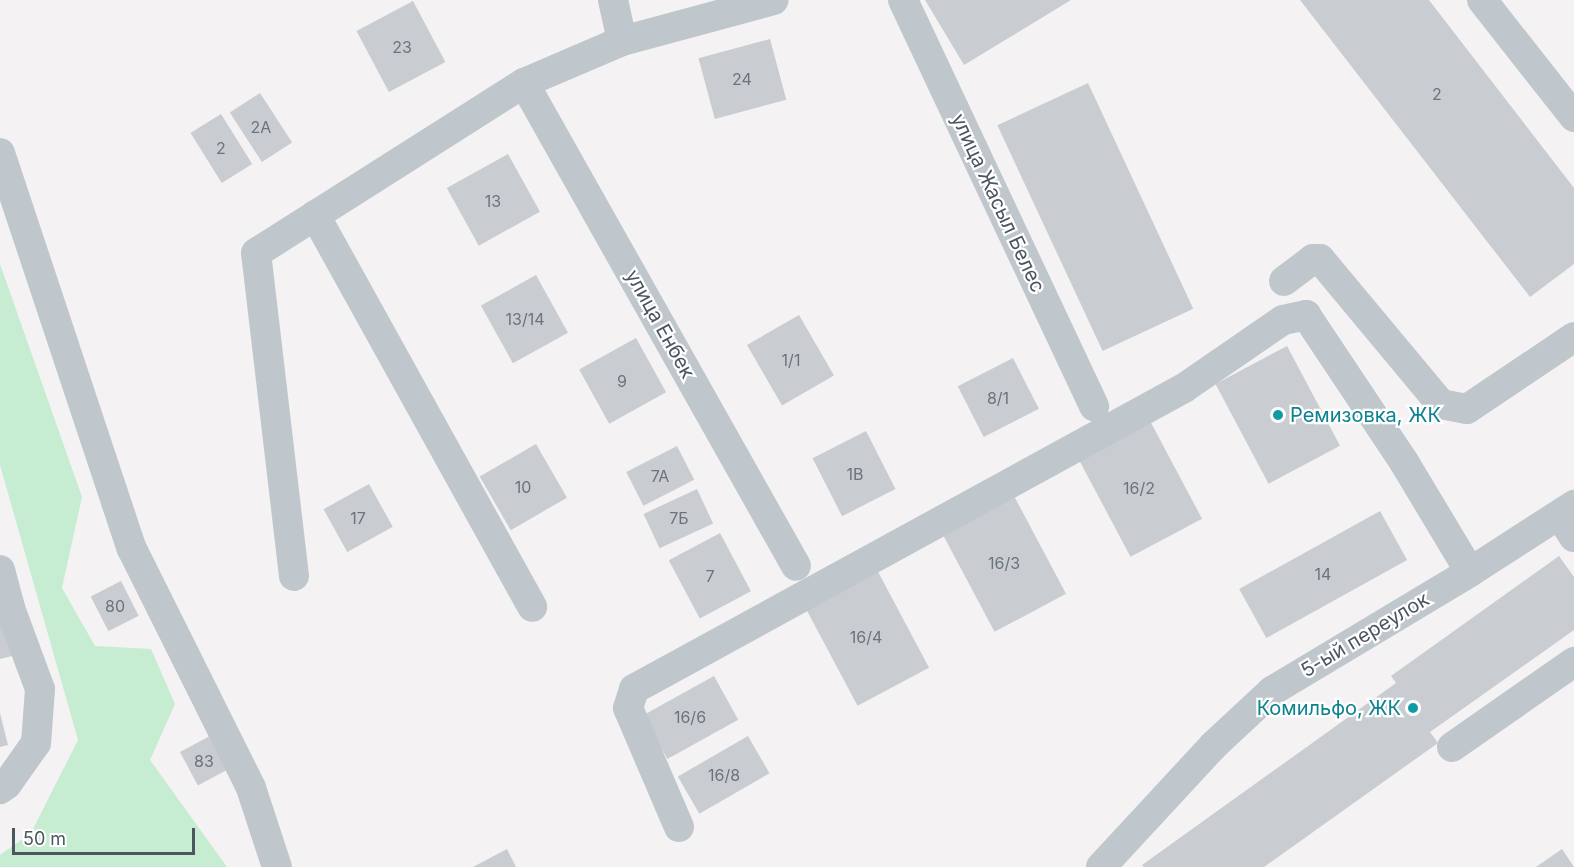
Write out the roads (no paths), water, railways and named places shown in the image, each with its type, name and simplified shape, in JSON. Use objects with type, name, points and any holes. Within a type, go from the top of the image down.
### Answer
[{"type":"street","points":[[613,0],[622,40]]},
{"type":"street","points":[[294,576],[256,253],[524,83],[622,40],[774,0]]},
{"type":"street","name":"улица Жасыл Белес","points":[[903,0],[1094,406]]},
{"type":"street","points":[[1482,0],[1569,102]]},
{"type":"street","name":"улица Енбек","points":[[524,83],[796,566]]},
{"type":"street","points":[[0,153],[132,549],[251,788],[277,867]]},
{"type":"street","points":[[315,215],[532,607]]},
{"type":"street","points":[[1284,281],[1313,260],[1320,259],[1441,404],[1467,409],[1574,337]]},
{"type":"street","points":[[679,827],[628,708],[634,689],[1184,388],[1283,320],[1306,315],[1404,462],[1470,572]]},
{"type":"street","name":"5-ый переулок","points":[[1101,867],[1214,745],[1272,691],[1470,572],[1569,519]]},
{"type":"street","points":[[0,570],[10,608],[40,689],[36,743],[8,784],[0,789]]},
{"type":"street","points":[[1452,747],[1574,662]]},
{"type":"place","name":"Ремизовка, ЖК","points":[[1278,415]]},
{"type":"place","name":"Комильфо, ЖК","points":[[1413,708]]}]
